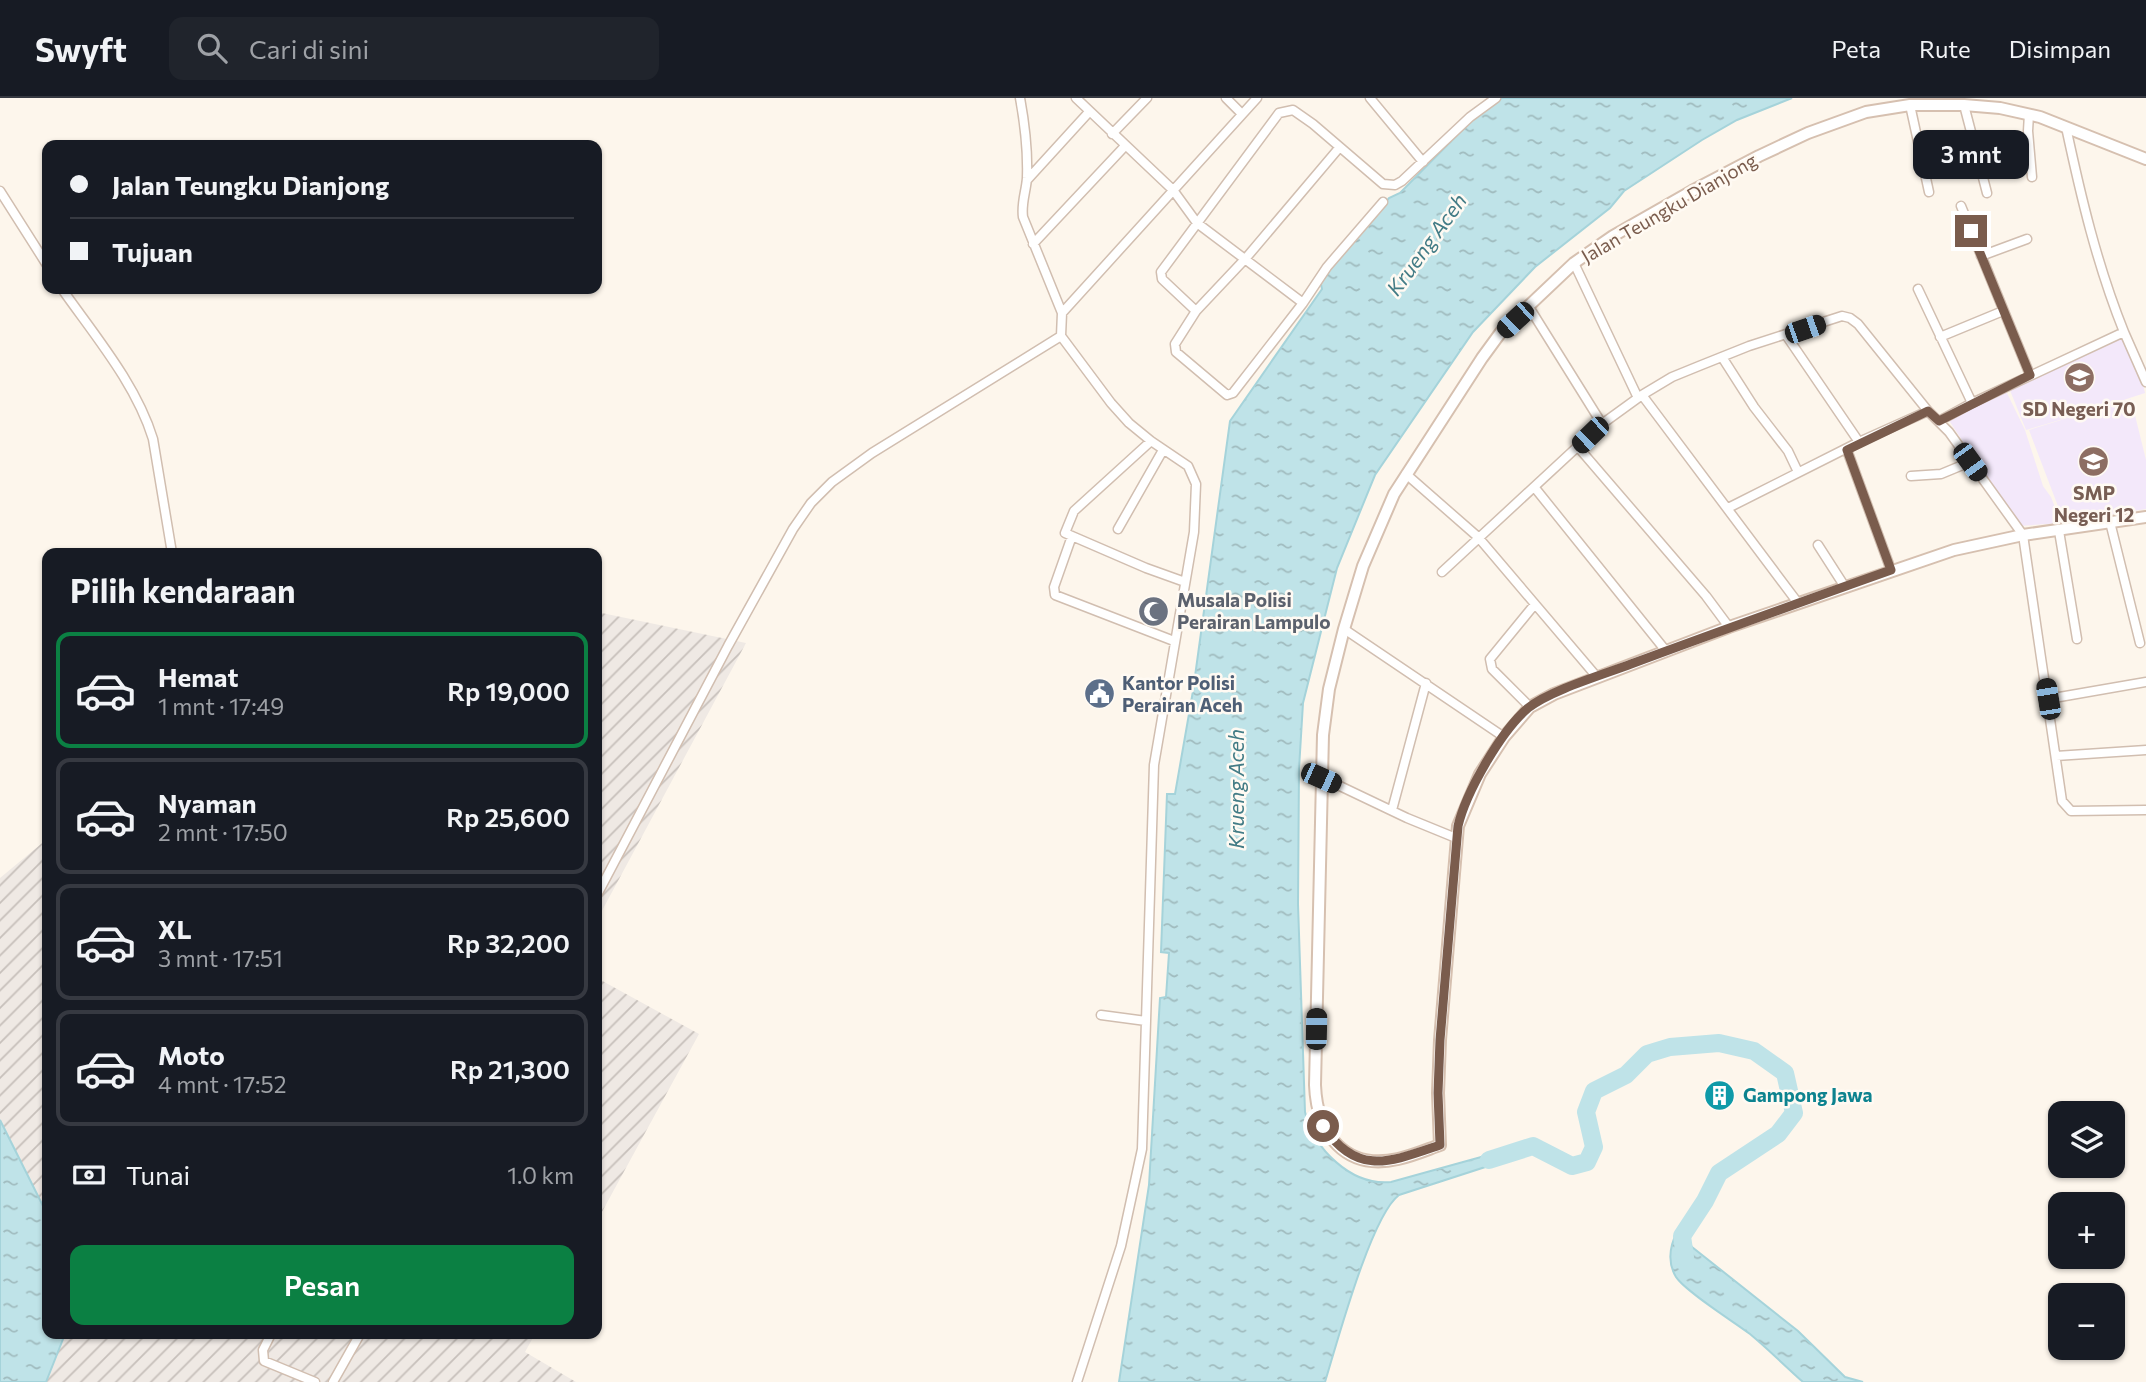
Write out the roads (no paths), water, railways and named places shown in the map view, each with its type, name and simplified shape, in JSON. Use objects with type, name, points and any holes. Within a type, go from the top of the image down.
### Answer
[{"type":"street","points":[[1020,98],[1027,134],[1027,180],[1022,205],[1033,244],[1062,313],[1061,336],[1120,414],[1151,441],[1188,466],[1195,478],[1196,513],[1154,765],[1142,1149],[1121,1246],[1077,1382]]},
{"type":"street","points":[[1076,98],[1173,190],[1197,223],[1303,303]]},
{"type":"street","points":[[1112,134],[1147,98]]},
{"type":"street","points":[[1226,98],[1242,114]]},
{"type":"street","points":[[1062,313],[1257,98]]},
{"type":"street","points":[[1370,98],[1423,162]]},
{"type":"street","points":[[1196,312],[1160,275],[1279,113],[1293,110],[1388,186],[1402,181],[1493,99]]},
{"type":"street","points":[[1910,105],[1929,192]]},
{"type":"street","name":"Jalan Teungku Dianjong","points":[[1456,838],[1440,1040],[1440,1145],[1399,1159],[1371,1161],[1343,1151],[1333,1140],[1318,1114],[1315,1085],[1321,778],[1326,714],[1344,629],[1371,544],[1406,474],[1502,332],[1574,263],[1613,236],[1759,156],[1808,133],[1866,112],[1910,105],[1965,105],[2029,114],[2146,159]]},
{"type":"street","points":[[1965,105],[1987,193]]},
{"type":"street","points":[[1027,180],[1089,112]]},
{"type":"street","points":[[2029,114],[2032,177]]},
{"type":"street","points":[[2066,127],[2105,286],[2146,378]]},
{"type":"street","points":[[1033,244],[1125,146]]},
{"type":"street","points":[[1339,148],[1246,258],[1196,312],[1175,344],[1176,352],[1230,395],[1303,303],[1327,267],[1383,202]]},
{"type":"street","points":[[0,191],[42,257]]},
{"type":"street","points":[[1961,206],[2030,375]]},
{"type":"street","points":[[1981,256],[2027,240]]},
{"type":"street","points":[[1574,263],[1640,396],[1798,603]]},
{"type":"street","points":[[1918,289],[1972,403]]},
{"type":"street","points":[[65,294],[135,396],[148,423],[171,548]]},
{"type":"street","points":[[1529,307],[1602,424]]},
{"type":"street","points":[[1940,337],[2003,311]]},
{"type":"street","points":[[1442,572],[1602,424],[1640,396],[1672,377],[1722,357],[1842,316],[1850,317],[1939,421],[2023,535],[2060,794],[2065,806],[2071,811],[2146,810]]},
{"type":"street","points":[[1939,421],[2124,332]]},
{"type":"street","points":[[1786,335],[1859,442]]},
{"type":"street","points":[[602,885],[728,646],[793,529],[811,503],[832,482],[872,453],[1061,336]]},
{"type":"street","points":[[1722,357],[1754,407],[1787,451],[1798,472]]},
{"type":"street","points":[[1728,508],[1859,442],[1928,411]]},
{"type":"street","points":[[1151,441],[1074,511],[1065,533],[1185,582]]},
{"type":"street","points":[[1578,447],[1706,596],[1729,627]]},
{"type":"street","points":[[1118,530],[1163,450]]},
{"type":"street","points":[[1847,450],[1891,570]]},
{"type":"street","points":[[1911,476],[1941,474],[1970,462]]},
{"type":"street","points":[[1406,474],[1478,537],[1597,677]]},
{"type":"street","points":[[1535,488],[1666,651]]},
{"type":"street","points":[[1321,778],[1456,838],[1462,811],[1487,761],[1530,707],[1597,677],[1729,627],[1954,550],[2023,535],[2146,517]]},
{"type":"street","points":[[2110,522],[2140,643]]},
{"type":"street","points":[[2059,531],[2077,639]]},
{"type":"street","points":[[1072,536],[1054,587],[1055,595],[1174,641]]},
{"type":"street","points":[[1818,545],[1845,587]]},
{"type":"street","points":[[1530,707],[1492,669],[1490,659],[1535,604]]},
{"type":"street","points":[[1344,629],[1504,737]]},
{"type":"street","points":[[2048,699],[2146,682]]},
{"type":"street","points":[[1392,810],[1426,683]]},
{"type":"street","points":[[2056,757],[2146,750]]},
{"type":"street","points":[[1101,1015],[1146,1021]]},
{"type":"street","points":[[268,1339],[263,1350],[264,1361],[315,1382]]},
{"type":"street","points":[[334,1382],[357,1339]]},
{"type":"water","name":"Krueng Aceh","points":[[1502,98],[1792,98],[1737,120],[1624,191],[1610,208],[1535,267],[1473,332],[1375,475],[1337,568],[1303,703],[1299,769],[1298,904],[1305,1112],[1317,1139],[1336,1162],[1362,1178],[1376,1182],[1391,1182],[1510,1149],[1513,1158],[1399,1195],[1388,1207],[1366,1253],[1325,1382],[1119,1382],[1149,1185],[1160,998],[1166,997],[1169,953],[1161,952],[1167,794],[1175,794],[1193,691],[1230,421],[1322,289],[1320,280],[1389,198],[1400,193],[1481,111]]},
{"type":"water","points":[[0,1120],[42,1204],[42,1339],[63,1339],[46,1382],[0,1382]]},
{"type":"water","points":[[1678,1230],[1692,1247],[1798,1331],[1845,1377],[1863,1382],[1803,1382],[1750,1334],[1689,1290],[1676,1277],[1671,1265],[1671,1248]]},
{"type":"waterway","points":[[1489,1160],[1533,1146],[1572,1166],[1587,1162],[1594,1147],[1586,1112],[1594,1091],[1626,1075],[1647,1054],[1670,1047],[1719,1043],[1754,1051],[1785,1073],[1794,1113],[1778,1134],[1719,1173],[1705,1201],[1682,1236],[1685,1257]]},
{"type":"place","name":"SD Negeri 70","points":[[2079,378]]},
{"type":"place","name":"SMP Negeri 12","points":[[2094,462]]},
{"type":"place","name":"Musala Polisi Perairan Lampulo","points":[[1154,611]]},
{"type":"place","name":"Kantor Polisi Perairan Aceh","points":[[1099,694]]},
{"type":"place","name":"Gampong Jawa","points":[[1720,1095]]}]
